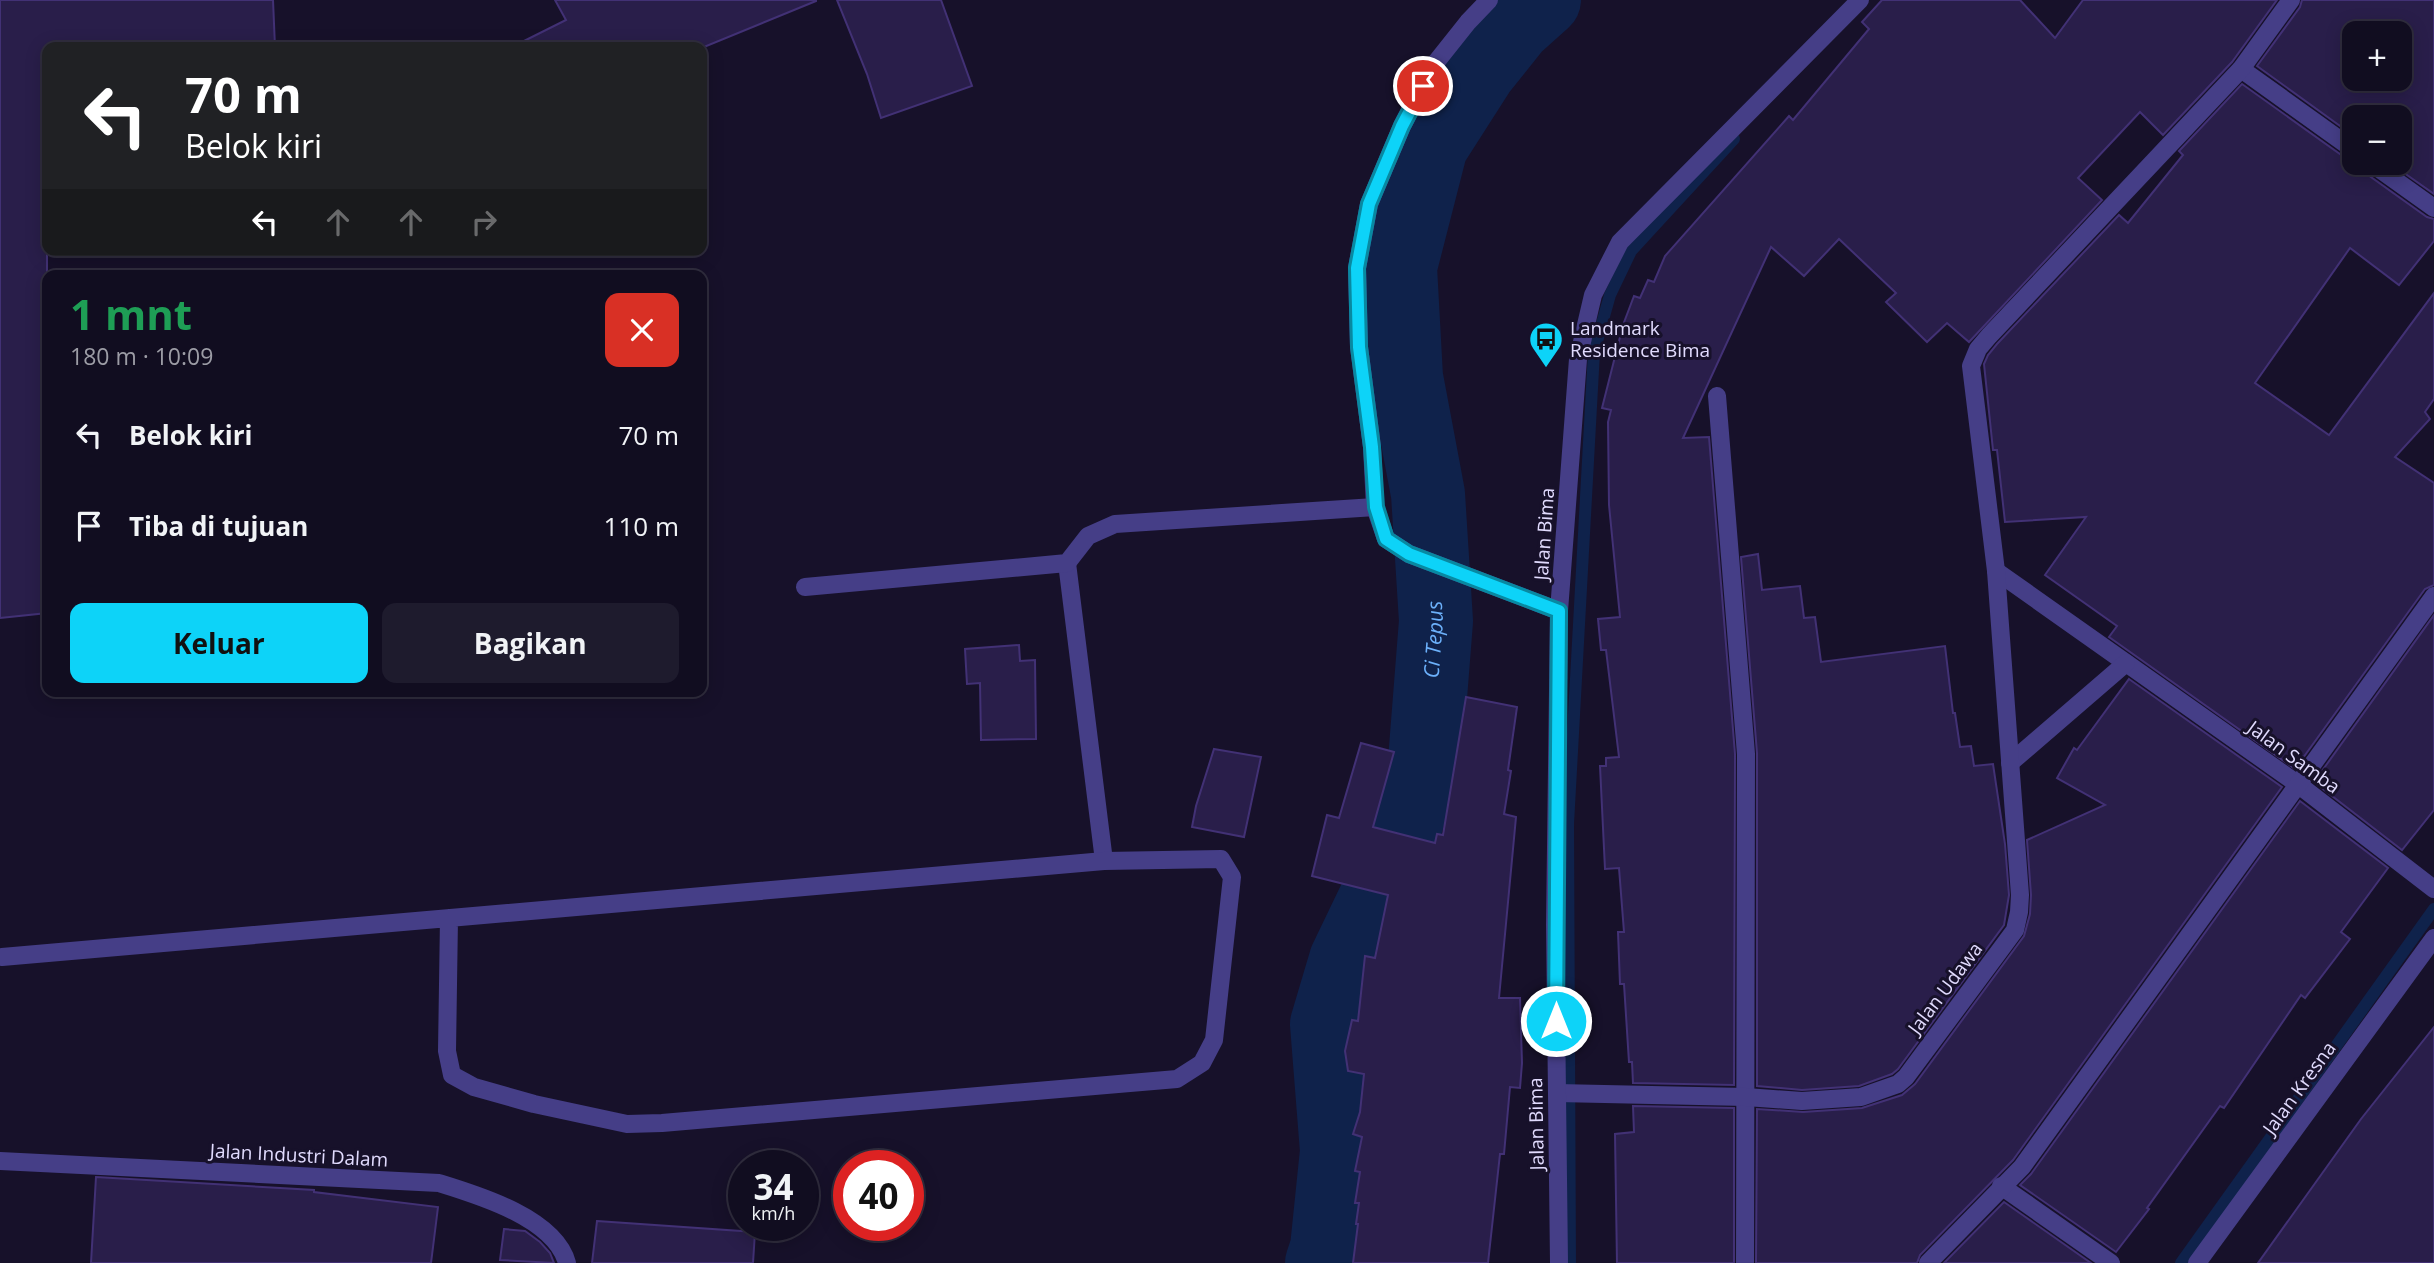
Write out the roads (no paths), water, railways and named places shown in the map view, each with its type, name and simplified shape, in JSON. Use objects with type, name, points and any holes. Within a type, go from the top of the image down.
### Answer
[{"type":"street","points":[[1489,0],[1433,66],[1402,126],[1369,204],[1357,268],[1359,347],[1372,447],[1376,507],[1386,539],[1409,554],[1559,611]]},
{"type":"street","name":"Jalan Bima","points":[[1559,1263],[1555,925],[1559,611],[1578,359],[1593,295],[1620,242],[1860,0]]},
{"type":"street","name":"Jalan Udawa","points":[[1557,1093],[1746,1097],[1802,1101],[1861,1097],[1898,1084],[1906,1077],[2015,930],[2020,912],[2020,895],[1996,570],[1971,366],[1978,349],[2241,69],[2291,0]]},
{"type":"street","points":[[2241,69],[2342,141]]},
{"type":"street","points":[[2388,175],[2434,208]]},
{"type":"street","points":[[1717,396],[1746,754],[1745,1263]]},
{"type":"street","points":[[1104,862],[1067,563],[1088,536],[1115,524],[1376,507]]},
{"type":"street","points":[[805,587],[1067,563]]},
{"type":"street","name":"Jalan Samba","points":[[1996,570],[2299,785],[2434,889]]},
{"type":"street","points":[[1928,1263],[2022,1167],[2434,596]]},
{"type":"street","points":[[2010,763],[2126,663]]},
{"type":"street","points":[[2,957],[449,918],[1104,862],[1221,859],[1232,877],[1214,1040],[1202,1063],[1177,1079],[662,1123],[627,1124],[534,1104],[474,1087],[452,1075],[447,1051],[449,918]]},
{"type":"street","name":"Jalan Kresna","points":[[2197,1263],[2434,938]]},
{"type":"street","name":"Jalan Industri Dalam","points":[[0,1161],[439,1183],[472,1194],[527,1219],[548,1232],[567,1263]]},
{"type":"street","points":[[2001,1186],[2111,1263]]},
{"type":"waterway","name":"Ci Tepus","points":[[1322,1263],[1327,1248],[1337,1151],[1327,1024],[1346,960],[1396,856],[1425,761],[1436,621],[1428,494],[1406,377],[1400,267],[1431,146],[1479,71],[1515,26],[1544,0]]},
{"type":"waterway","points":[[1570,1263],[1568,824],[1594,352],[1610,295],[1631,251],[1734,139]]},
{"type":"waterway","points":[[2181,1263],[2434,909]]},
{"type":"place","name":"Landmark Residence Bima","points":[[1546,369]]}]
